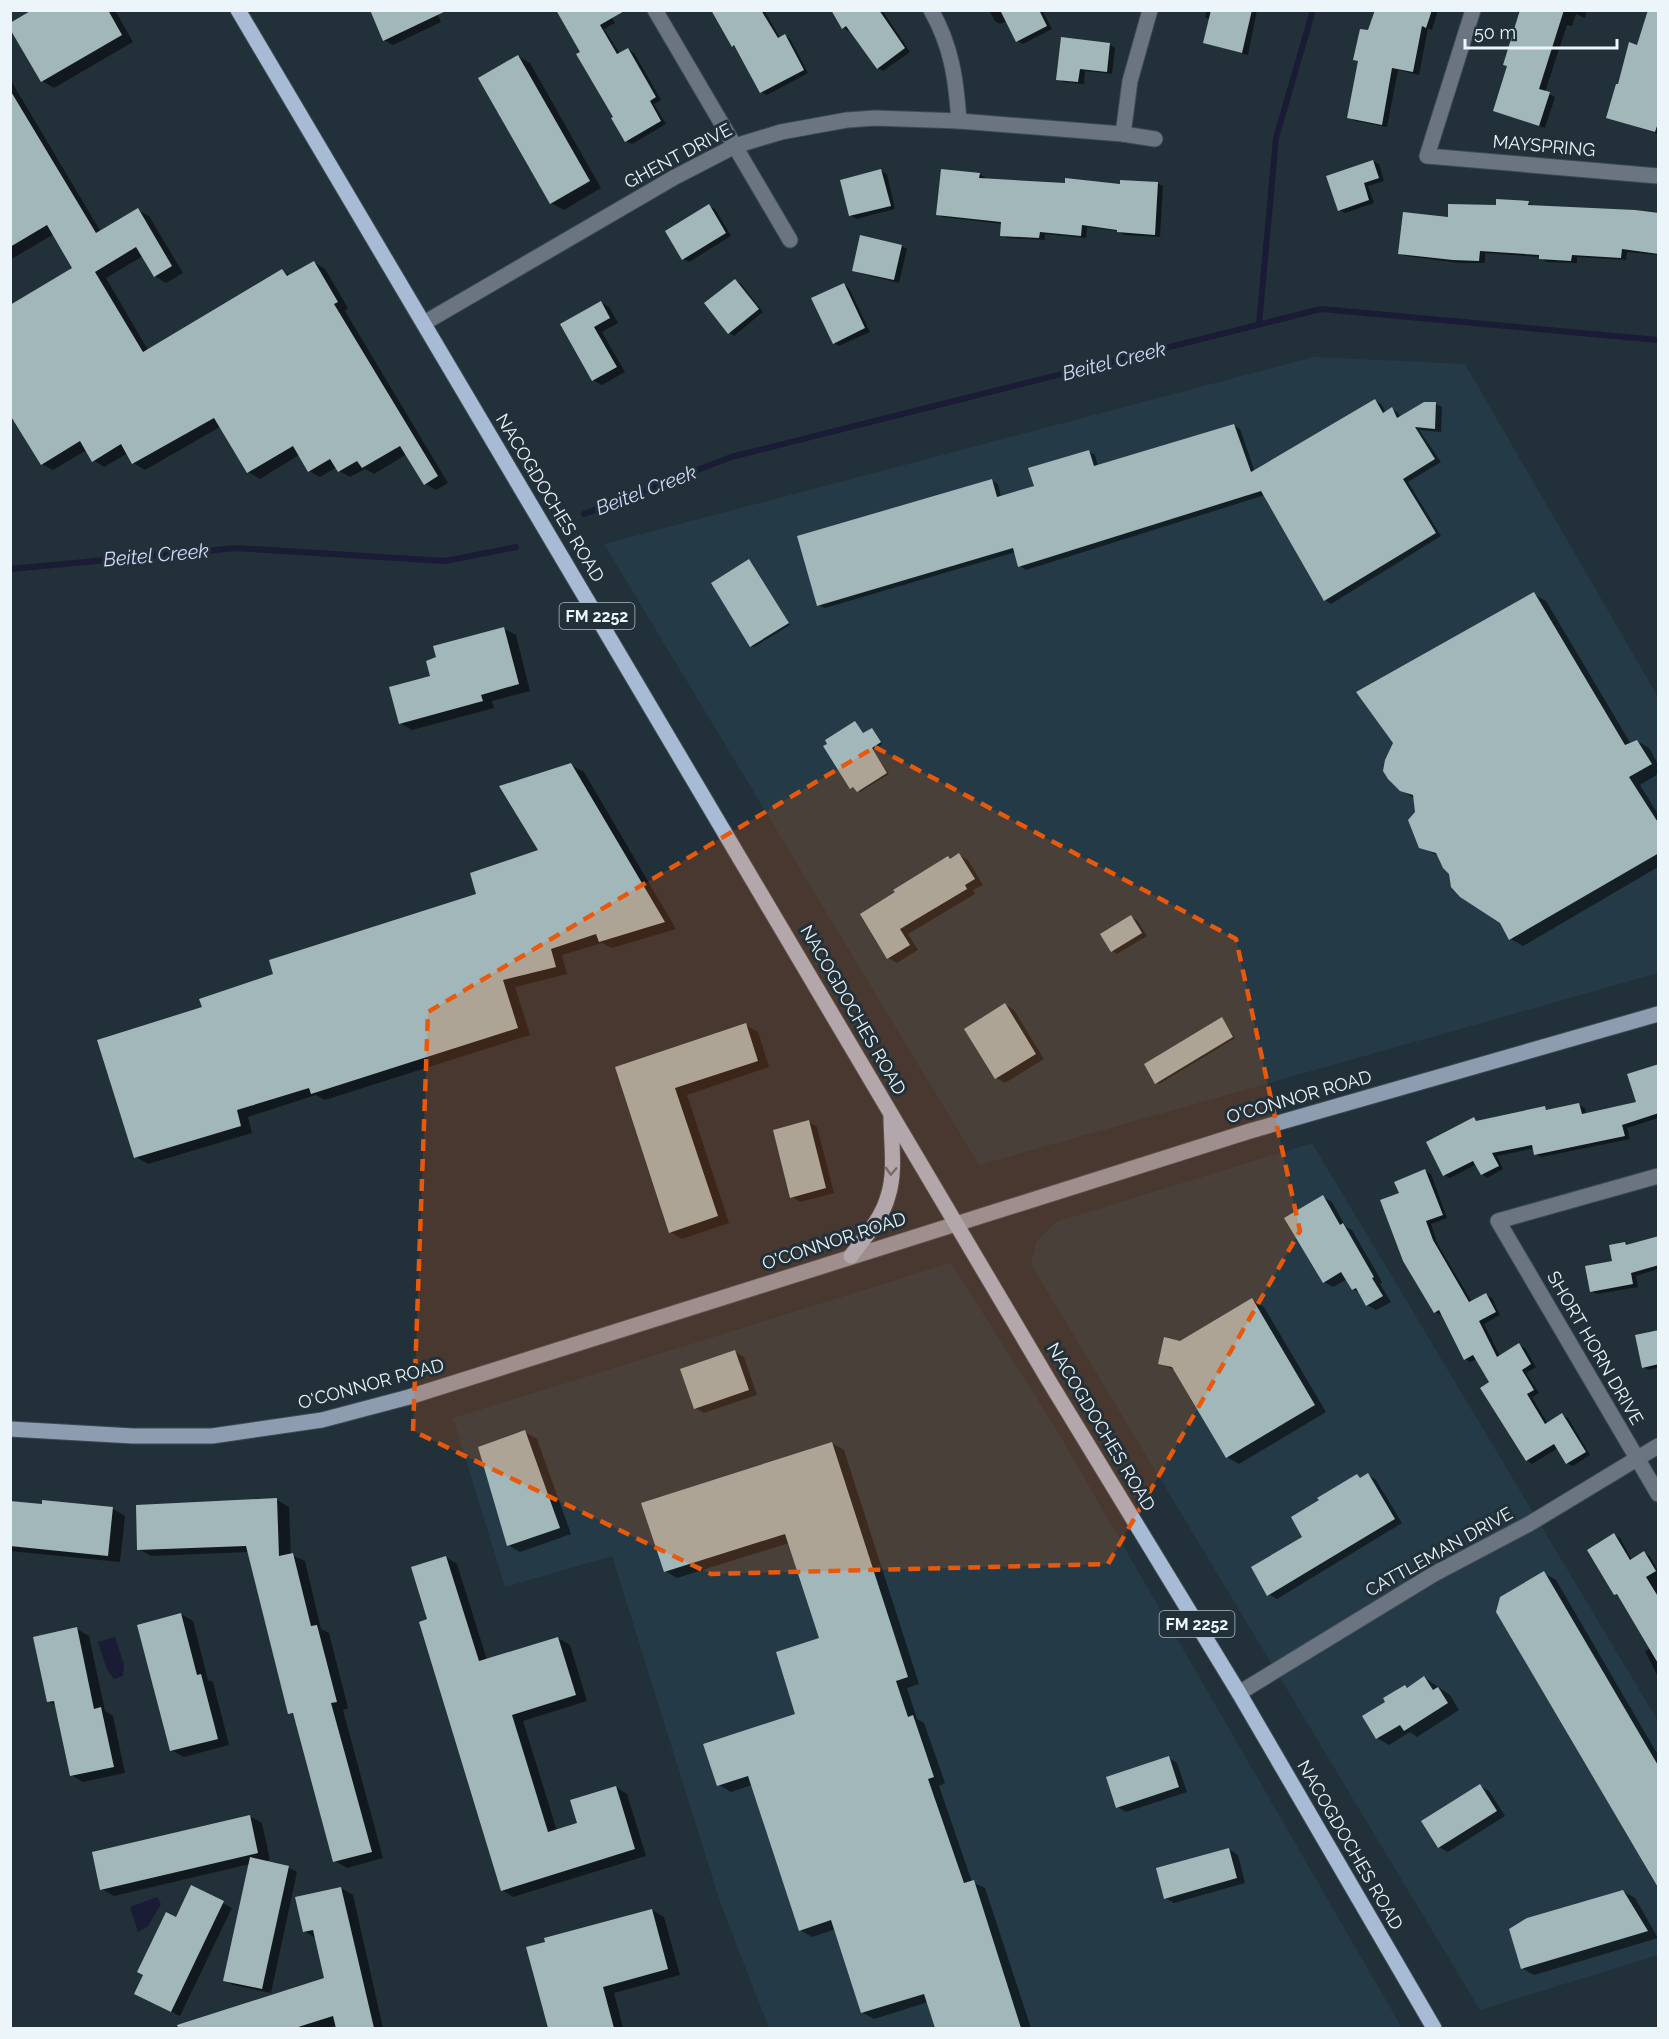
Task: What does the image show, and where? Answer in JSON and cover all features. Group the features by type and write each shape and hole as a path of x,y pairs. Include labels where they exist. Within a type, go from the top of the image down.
{"main road":[{"name":"NACOGDOCHES ROAD","path":"238,10 1049,1381 1239,1693 1434,2028"},
{"name":"O'CONNOR ROAD","path":"10,1430 133,1436 212,1436 322,1420 409,1397 1250,1131 1659,1014"},
{"path":"851,1256 877,1220 888,1196 892,1172 891,1113"}],"street":[{"path":"656,10 790,240"},
{"path":"931,10 949,49 956,79 958,121"},
{"path":"1123,134 1130,81 1150,10"},
{"name":"MAYSPRING","path":"1473,10 1427,156 1659,176"},
{"name":"GHENT DRIVE","path":"424,323 675,177 735,146 781,132 847,120 875,118 958,121 1123,134 1155,139"},
{"name":"SHORT HORN DRIVE","path":"1659,1176 1498,1221 1659,1494"},
{"name":"CATTLEMAN DRIVE","path":"1239,1693 1434,1574 1529,1524 1659,1446"}],"highlighted area":[{"path":"875,747 1236,939 1300,1231 1108,1564 711,1574 413,1431 428,1012"}],"shaded area":[{"path":"1314,357 1465,364 1658,697 1658,973 979,1165 604,544"},
{"path":"1312,1143 1658,1721 1658,1955 1480,2010 1031,1264 1037,1241 1056,1222"},
{"path":"951,1263 1053,1424 1402,2028 769,2028 721,1905 612,1556 505,1587 453,1418"},
{"path":"115,1637 124,1665 123,1676 114,1679 107,1670 98,1642"},
{"path":"157,1897 161,1904 148,1926 138,1932 130,1907"}],"building":[{"path":"32,10 108,10 122,35 41,82 10,29 10,23"},
{"path":"370,10 448,10 383,41"},
{"path":"556,10 626,10 600,25 617,54 628,48 656,97 650,101 661,121 625,142 576,54 580,52"},
{"path":"711,10 761,10 778,38 785,34 804,70 760,93 734,45 732,47"},
{"path":"831,10 879,10 905,48 877,69 846,26 842,29"},
{"path":"1000,10 1039,10 1047,26 1016,42"},
{"path":"1211,10 1252,10 1242,53 1203,43"},
{"path":"1375,10 1432,10 1426,28 1422,26 1413,72 1392,68 1382,125 1347,118 1358,61 1353,60 1360,29 1368,30"},
{"path":"1520,10 1564,10 1539,89 1550,92 1539,126 1493,111 1507,66 1503,65"},
{"path":"1648,10 1659,10 1659,120 1655,132 1606,118 1629,42 1637,45"},
{"path":"1061,37 1110,43 1107,72 1080,69 1078,82 1056,80"},
{"path":"518,55 590,181 550,204 478,78"},
{"path":"10,90 96,233 138,208 172,266 154,277 136,247 95,272 143,352 282,269 287,276 314,261 338,302 334,304 438,476 424,485 400,446 362,468 357,461 338,472 330,459 308,472 293,446 247,473 214,418 132,464 121,444 92,462 80,441 41,465 10,415 10,305 72,268 47,225 10,247"},
{"path":"1373,160 1379,178 1364,183 1369,200 1338,211 1326,176"},
{"path":"881,169 891,206 849,216 840,180"},
{"path":"941,169 980,173 979,178 1065,183 1065,178 1120,184 1120,180 1158,182 1155,235 1117,232 1117,230 1082,225 1081,236 1040,232 1039,238 1000,236 1001,222 936,215"},
{"path":"1496,199 1529,201 1528,205 1659,213 1659,254 1622,249 1621,258 1572,255 1571,261 1539,259 1539,255 1480,251 1479,261 1398,254 1403,212 1448,217 1448,204 1496,205"},
{"path":"709,204 726,233 682,260 665,231"},
{"path":"860,235 902,245 894,280 852,271"},
{"path":"735,279 759,309 728,334 704,303"},
{"path":"844,283 865,328 833,344 811,298"},
{"path":"601,301 610,318 594,327 617,367 592,381 560,324"},
{"path":"1375,399 1383,413 1392,407 1397,418 1424,402 1436,402 1435,429 1415,427 1435,459 1403,479 1436,533 1324,601 1261,491 1018,567 1013,548 817,606 797,536 992,479 997,497 1034,486 1028,468 1089,450 1094,466 1234,424 1251,472"},
{"path":"749,559 789,623 750,647 711,583"},
{"path":"1534,592 1625,745 1637,740 1652,764 1629,777 1659,824 1659,853 1509,940 1500,923 1460,897 1451,887 1449,874 1443,868 1436,853 1419,848 1408,820 1415,812 1413,795 1400,791 1383,771 1385,760 1393,743 1356,692"},
{"path":"504,627 519,684 481,695 483,701 399,724 389,687 430,676 426,661 436,657 433,646"},
{"path":"855,721 863,733 872,728 881,742 872,748 887,773 857,792 853,787 850,789 823,746 827,744 825,740"},
{"path":"571,763 665,922 599,942 596,934 551,949 556,967 503,980 518,1028 311,1094 309,1088 237,1110 241,1126 134,1158 97,1040 202,1007 199,999 273,974 269,960 476,894 470,873 538,850 499,786"},
{"path":"959,853 975,879 965,885 967,889 900,929 910,945 887,959 860,914 895,892 893,890 948,856 950,859"},
{"path":"1131,915 1142,933 1111,952 1100,934"},
{"path":"1005,1003 1036,1054 995,1079 964,1029"},
{"path":"1222,1017 1233,1037 1155,1084 1144,1064"},
{"path":"746,1023 758,1061 675,1088 718,1216 669,1233 615,1067"},
{"path":"1659,1064 1659,1113 1622,1125 1625,1136 1534,1155 1532,1145 1492,1153 1499,1166 1481,1175 1473,1161 1443,1176 1426,1142 1474,1117 1476,1121 1545,1106 1546,1110 1579,1103 1582,1114 1636,1102 1627,1074"},
{"path":"809,1120 826,1188 790,1198 773,1130"},
{"path":"1425,1169 1443,1215 1426,1221 1433,1240 1469,1302 1486,1293 1496,1312 1479,1321 1497,1357 1519,1343 1531,1364 1522,1370 1534,1390 1527,1394 1545,1424 1562,1413 1586,1452 1566,1464 1554,1444 1526,1461 1480,1388 1489,1382 1473,1355 1464,1360 1439,1310 1434,1313 1403,1261 1380,1200 1399,1193 1394,1182"},
{"path":"1323,1195 1340,1225 1343,1223 1383,1296 1366,1306 1356,1288 1352,1290 1341,1272 1323,1283 1284,1218"},
{"path":"1659,1236 1659,1265 1631,1273 1633,1284 1590,1292 1585,1266 1612,1261 1609,1245 1625,1242 1626,1245"},
{"path":"1252,1298 1315,1405 1226,1458 1172,1367 1158,1364 1164,1337 1180,1341"},
{"path":"1659,1330 1659,1364 1642,1368 1635,1335"},
{"path":"735,1350 749,1390 694,1409 680,1369"},
{"path":"525,1430 560,1528 507,1546 478,1447"},
{"path":"832,1442 908,1677 896,1681 908,1717 913,1715 934,1777 928,1779 964,1883 974,1880 1021,2028 935,2028 924,1994 861,2013 831,1920 799,1931 748,1776 717,1786 703,1744 795,1714 776,1652 819,1638 785,1534 664,1572 641,1503"},
{"path":"1368,1473 1395,1519 1267,1596 1251,1567 1302,1537 1291,1517 1357,1474 1360,1478"},
{"path":"277,1498 279,1556 293,1553 311,1626 317,1625 337,1702 331,1703 372,1852 333,1862 293,1713 288,1714 246,1546 137,1550 136,1505"},
{"path":"42,1500 113,1507 108,1556 10,1546 10,1501 42,1504"},
{"path":"1614,1533 1630,1560 1644,1551 1656,1571 1646,1577 1659,1598 1659,1665 1617,1594 1614,1595 1587,1550"},
{"path":"446,1556 479,1661 558,1637 576,1695 512,1715 548,1832 577,1823 570,1800 616,1786 635,1849 501,1891 419,1622 427,1619 411,1567"},
{"path":"1544,1571 1659,1767 1659,1889 1496,1612 1500,1597"},
{"path":"181,1613 197,1675 201,1674 218,1739 170,1751 137,1625"},
{"path":"77,1627 94,1709 101,1707 114,1767 70,1776 54,1701 47,1702 33,1637"},
{"path":"1424,1676 1433,1690 1438,1687 1448,1703 1404,1731 1400,1725 1376,1739 1362,1716 1385,1702 1383,1698 1405,1685 1407,1688"},
{"path":"1169,1756 1179,1787 1116,1808 1106,1777"},
{"path":"1480,1784 1497,1811 1438,1848 1421,1821"},
{"path":"250,1815 258,1853 100,1890 92,1852"},
{"path":"1229,1848 1237,1878 1164,1899 1156,1868"},
{"path":"250,1857 289,1866 262,1989 223,1981"},
{"path":"191,1885 224,1901 171,2012 134,1994 143,1975 137,1972 166,1912 176,1917"},
{"path":"341,1887 374,2028 336,2028 333,2016 295,2028 178,2028 177,2025 324,1978 313,1930 303,1932 295,1897"},
{"path":"1623,1890 1648,1931 1521,1969 1509,1929 1527,1918"},
{"path":"652,1909 668,1969 603,1987 614,2028 548,2028 526,1947 545,1942 544,1938"}],"waterway":[{"path":"1259,324 1276,138 1313,10"},
{"name":"Beitel Creek","path":"584,514 731,457 1321,309 1658,340"},
{"name":"Beitel Creek","path":"10,569 236,548 445,561 516,547"}]}
